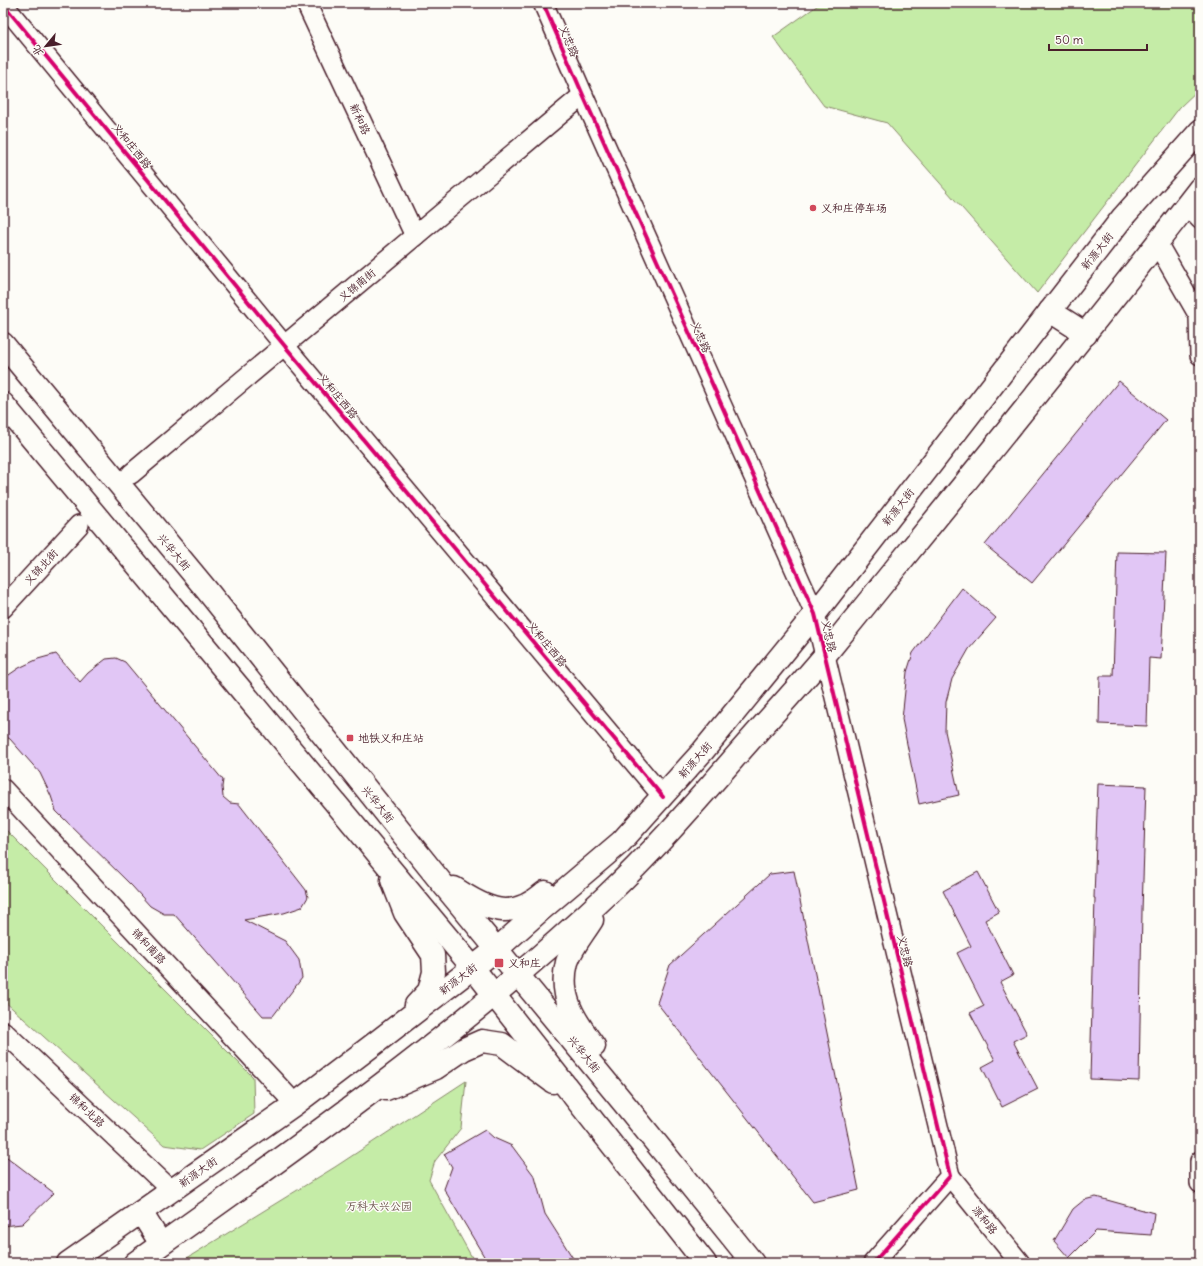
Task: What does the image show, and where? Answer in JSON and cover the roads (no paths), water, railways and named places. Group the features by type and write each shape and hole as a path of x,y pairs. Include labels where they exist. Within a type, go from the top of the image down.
{"main road":[{"name":"新源大街","path":"68,1263 295,1104 378,1041 497,949 621,842 703,752 815,614 1123,217 1200,131"},
{"path":"135,1263 363,1098 494,996 607,896 666,836 824,656 1086,334 1157,244 1196,204"},
{"path":"1050,311 1086,334"},
{"name":"兴华大街","path":"3,344 204,588 437,877 519,975 753,1263"},
{"path":"3,404 473,968 705,1263"},
{"path":"437,877 476,902 502,910 522,908 535,901 559,879 621,842"},
{"path":"378,1041 429,992 434,972 433,955 405,913 383,859"},
{"path":"607,896 578,942 568,962 564,986 569,1007 599,1053 627,1107"},
{"path":"363,1098 436,1068 464,1049 482,1041 502,1044 531,1067 571,1094"},
{"path":"141,1212 161,1244"}],"street":[{"name":"新和路","path":"306,3 415,236"},
{"name":"义忠路","path":"543,3 815,614 950,1176"},
{"name":"义和庄西路","path":"3,4 284,345 663,796"},
{"name":"义锦南街","path":"131,474 583,95"},
{"path":"1157,244 1199,316 1200,355"},
{"name":"义锦北街","path":"3,608 79,525"},
{"name":"锦和南路","path":"3,789 295,1104"},
{"name":"锦和北路","path":"3,1031 171,1190"},
{"path":"1200,1161 1200,1183"},
{"path":"873,1263 950,1176"},
{"name":"源和路","path":"950,1176 1020,1263"}],"place":[{"name":"义和庄停车场","path":"813,208"},
{"name":"地铁义和庄站","path":"350,738"},
{"name":"义和庄","path":"499,963"}],"park label":[{"name":"万科大兴公园","path":"379,1206"}]}
